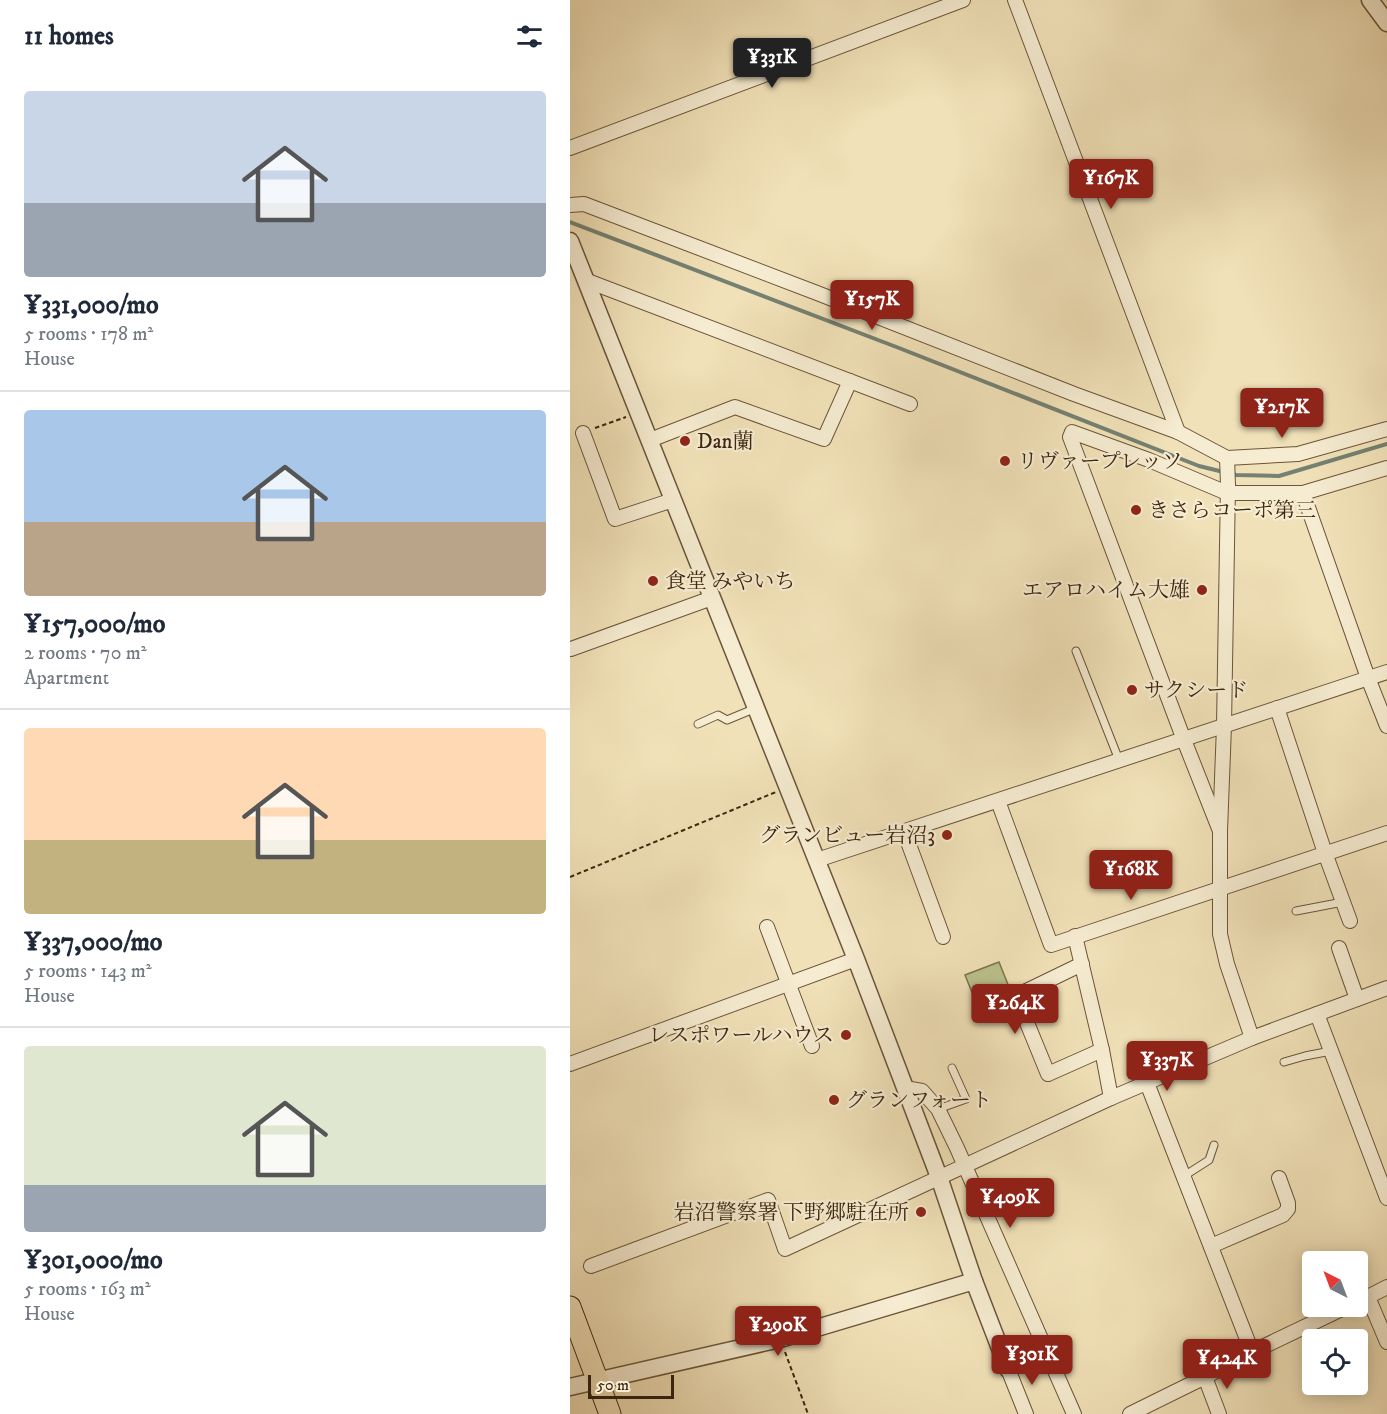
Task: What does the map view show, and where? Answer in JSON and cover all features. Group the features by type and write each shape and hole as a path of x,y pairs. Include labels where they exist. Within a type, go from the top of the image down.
{"main road":[{"path":"570,1308 610,1414"}],"street":[{"path":"570,148 963,0"},
{"path":"1015,0 1178,432"},
{"path":"1370,0 1387,23"},
{"path":"570,205 584,204 818,293 1074,394 1178,432 1227,458 1298,454 1387,429"},
{"path":"570,241 856,959 939,1177 974,1281 1026,1414"},
{"path":"585,280 910,404"},
{"path":"650,440 735,407 824,439 850,381"},
{"path":"1220,831 1070,437 1071,432 1228,489 1303,493 1387,468"},
{"path":"583,433 615,519 673,500"},
{"path":"1227,458 1220,934 1227,964 1252,1038"},
{"path":"1303,493 1387,726"},
{"path":"571,649 712,598"},
{"path":"817,860 1387,672"},
{"path":"1277,708 1324,853 1350,921"},
{"path":"998,801 1051,945 1387,833"},
{"path":"904,831 943,937"},
{"path":"767,927 812,1046"},
{"path":"1075,936 1111,1098"},
{"path":"1339,948 1357,999"},
{"path":"570,1064 856,959"},
{"path":"1082,964 1016,996 1048,1074 1102,1050"},
{"path":"591,1266 768,1200 785,1249 1111,1098 1252,1038 1387,988"},
{"path":"1317,1014 1387,1198"},
{"path":"1147,1083 1252,1352"},
{"path":"905,1088 922,1090 938,1109 965,1165 1074,1414"},
{"path":"1211,1246 1283,1215 1288,1209 1288,1203 1279,1178"},
{"path":"570,1387 780,1339 974,1281"},
{"path":"1368,1297 1387,1287"},
{"path":"1368,1309 1387,1342"},
{"path":"1130,1414 1325,1317"},
{"path":"1205,1377 1219,1414"}],"lane":[{"path":"1076,651 1119,761"},
{"path":"698,724 717,715 727,720 756,708"},
{"path":"1296,911 1343,902"},
{"path":"1284,1062 1331,1051"},
{"path":"938,1109 966,1099 952,1068"},
{"path":"1183,1177 1209,1160 1214,1145"}],"path":[{"path":"583,433 638,412"},
{"path":"570,877 787,787"},
{"path":"780,1339 808,1414"}],"green space":[{"path":"999,962 1011,992 977,1005 965,975"}],"waterway":[{"path":"570,222 1199,466 1236,475 1279,476 1387,444"}],"place":[{"name":"Dan蘭","path":"685,441"},
{"name":"リヴァープレッソ","path":"1005,461"},
{"name":"きさらコーポ第三","path":"1136,510"},
{"name":"食堂 みやいち","path":"653,581"},
{"name":"エアロハイム大雄","path":"1202,590"},
{"name":"サクシード","path":"1132,690"},
{"name":"グランビュー岩沼3","path":"947,835"},
{"name":"レスポワールハウス","path":"846,1035"},
{"name":"グランフォート","path":"834,1100"},
{"name":"岩沼警察署 下野郷駐在所","path":"921,1212"}]}
